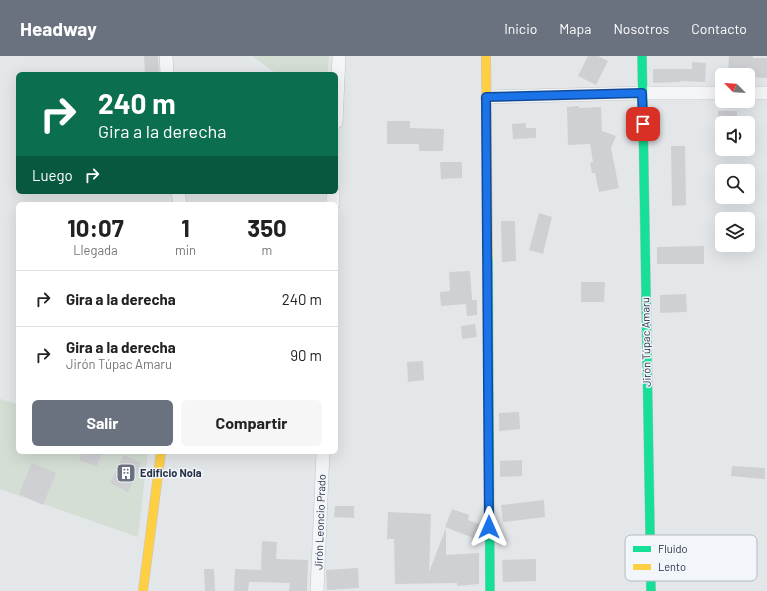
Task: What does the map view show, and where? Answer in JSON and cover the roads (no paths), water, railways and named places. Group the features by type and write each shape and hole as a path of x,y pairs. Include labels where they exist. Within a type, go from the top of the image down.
{"street":[{"path":"166,56 167,72"},
{"path":"337,72 338,56"},
{"path":"486,56 490,591"},
{"name":"Jirón Túpac Amaru","path":"642,56 650,535"},
{"path":"486,97 642,93 715,93"},
{"path":"755,93 767,93"},
{"path":"143,591 161,454"},
{"name":"Jirón Leoncio Prado","path":"318,591 323,454"},
{"name":"Jirón Túpac Amaru","path":"651,581 651,591"}],"place":[{"name":"Edificio Nola","path":"126,473"}]}
